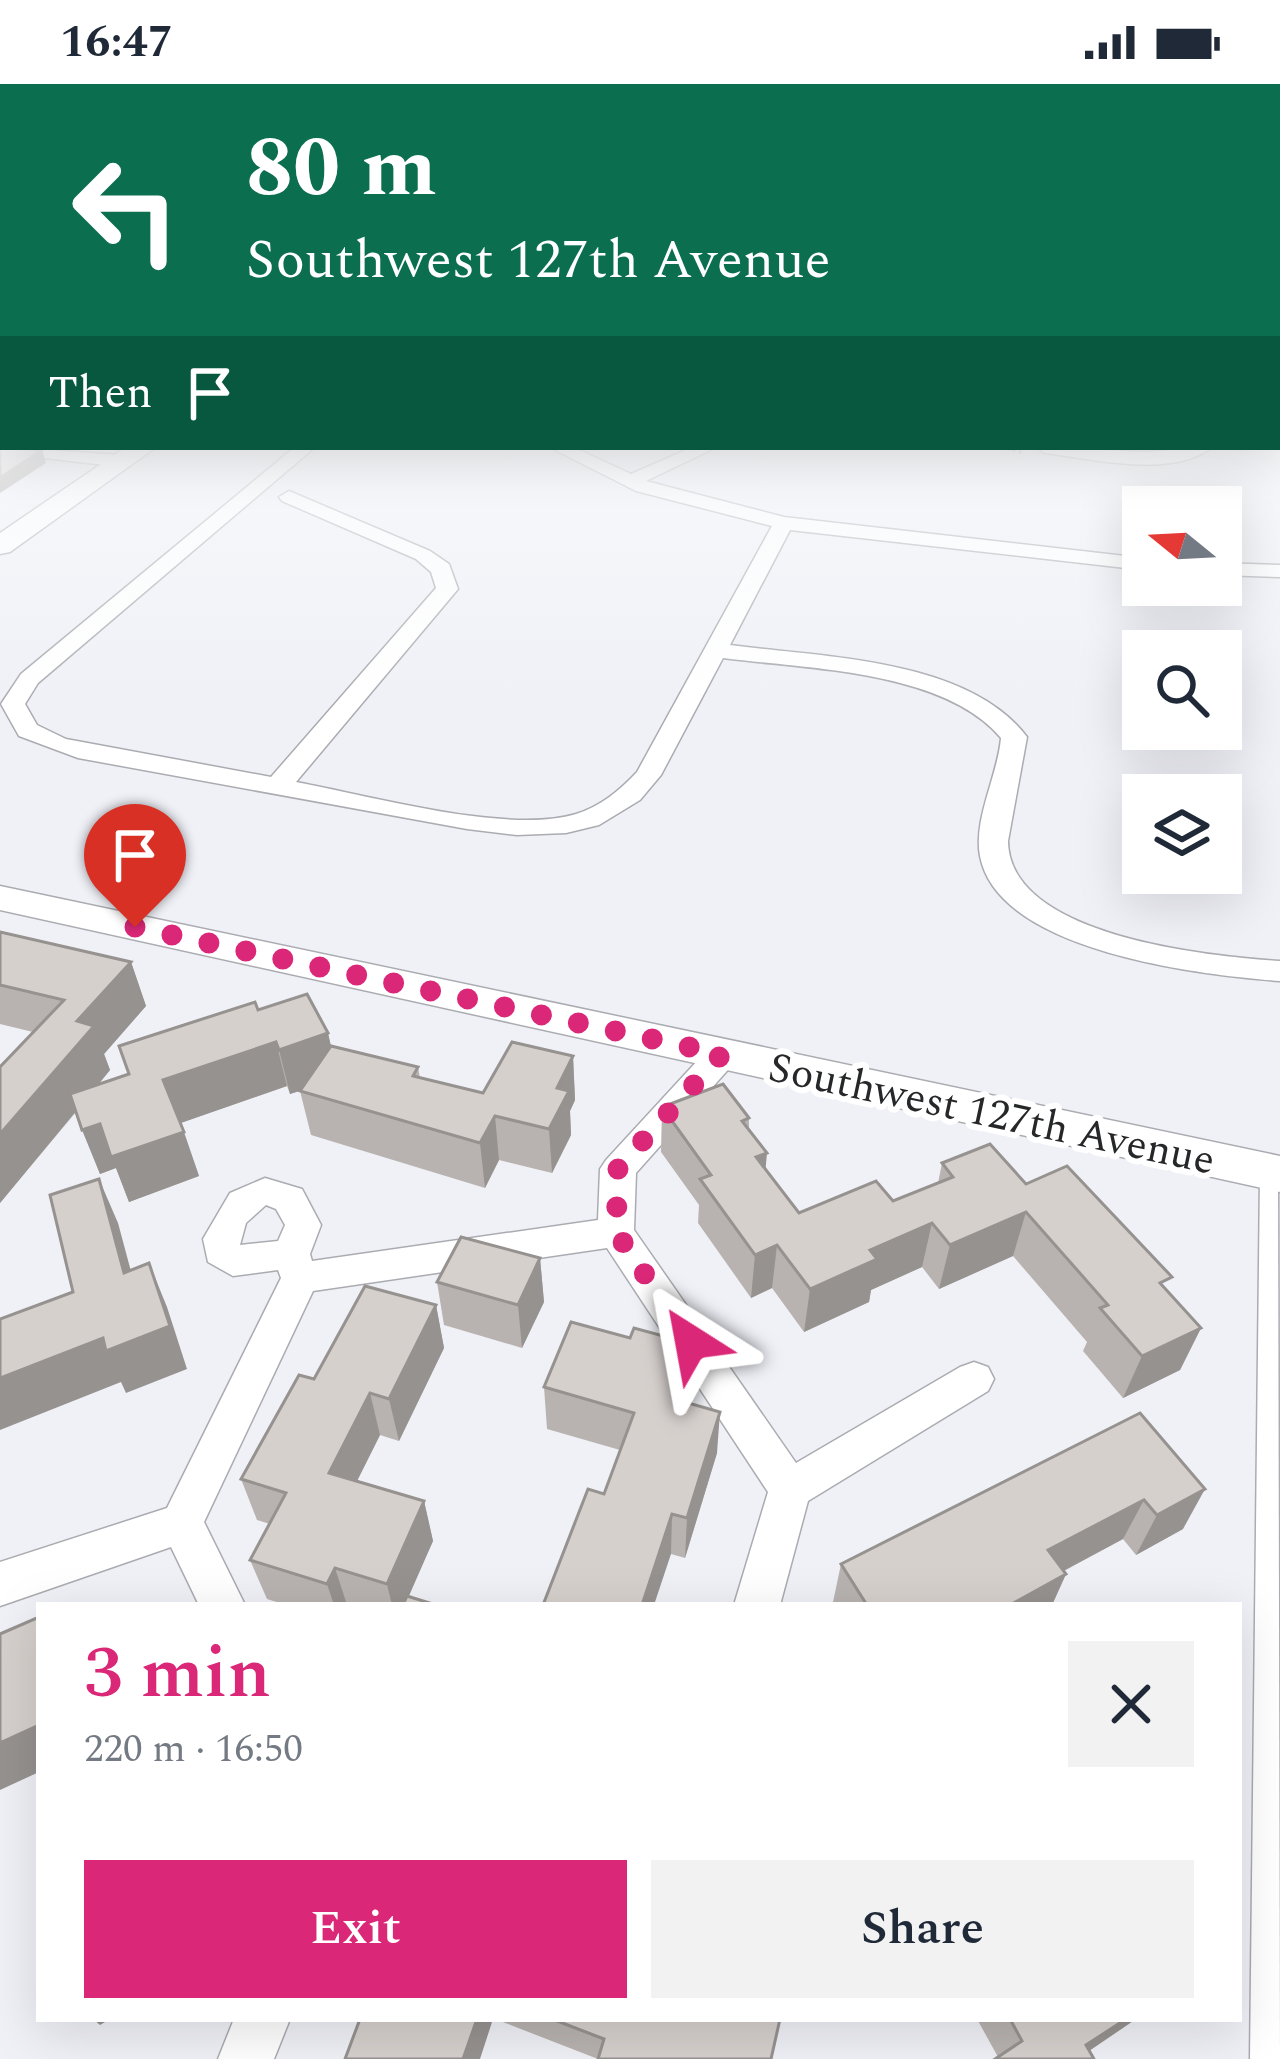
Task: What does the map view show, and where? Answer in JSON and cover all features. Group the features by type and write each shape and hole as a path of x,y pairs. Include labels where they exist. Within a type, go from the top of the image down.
{"main road":[{"path":"0,546 43,516"},
{"name":"Southwest 127th Avenue","path":"0,898 1279,1174"}],"street":[{"path":"223,516 29,679 14,704 22,726 55,744 500,827 532,829 586,821 639,788 784,524"},
{"path":"278,786 447,589 441,569 423,555 333,516"},
{"path":"755,516 784,524 1122,562"},
{"path":"1242,570 1280,571"},
{"path":"715,650 926,682 989,706 1006,720 1014,737 994,855 1005,886 1022,902 1047,920 1106,941 1280,971"},
{"path":"722,1054 618,1168 616,1232 790,1489"},
{"path":"1278,2059 1279,1174"},
{"path":"0,1584 182,1523 296,1266 616,1232"},
{"path":"758,1602 790,1489 974,1379"},
{"path":"182,1523 221,1602"},
{"path":"246,2059 261,2022"}],"building":[{"path":"0,932 131,962 77,1021 94,1026 0,1134 0,1067 64,1000 0,985"},
{"path":"307,994 328,1033 279,1050 276,1042 163,1080 184,1132 111,1157 100,1124 82,1130 70,1094 129,1074 119,1046 255,1002 258,1010"},
{"path":"512,1042 573,1056 557,1088 569,1091 549,1129 495,1116 480,1143 300,1091 331,1046 418,1067 413,1076 483,1093"},
{"path":"723,1084 749,1118 742,1121 767,1153 756,1157 799,1213 876,1181 893,1201 953,1177 942,1163 990,1144 1026,1184 1067,1166 1172,1277 1160,1283 1201,1328 1142,1356 1100,1308 1108,1305 1026,1212 950,1245 932,1223 870,1250 877,1259 810,1289 777,1245 755,1255 700,1179 711,1175 662,1107"},
{"path":"99,1179 124,1273 149,1263 170,1326 106,1351 103,1338 0,1378 0,1319 73,1292 50,1195"},
{"path":"461,1237 540,1258 518,1305 437,1282"},
{"path":"365,1286 436,1305 389,1399 370,1393 329,1473 424,1501 387,1584 335,1568 327,1584 250,1560 286,1493 241,1479 299,1375 314,1379"},
{"path":"571,1322 630,1338 634,1328 693,1344 674,1399 720,1412 687,1518 672,1514 643,1602 544,1602 588,1489 604,1494 634,1413 544,1387"},
{"path":"1140,1413 1205,1489 1157,1515 1144,1500 1048,1550 1066,1574 1015,1602 865,1602 841,1564"},
{"path":"36,1618 36,1726 0,1743 0,1634"},
{"path":"359,2022 476,2022 463,2059 345,2059"},
{"path":"560,2022 779,2022 771,2059 598,2059 604,2039"},
{"path":"1012,2022 1121,2022 1086,2045 1094,2059 995,2059 1022,2041"}],"route":[{"path":"135,927 722,1054 618,1168 616,1232 691,1342"}]}
